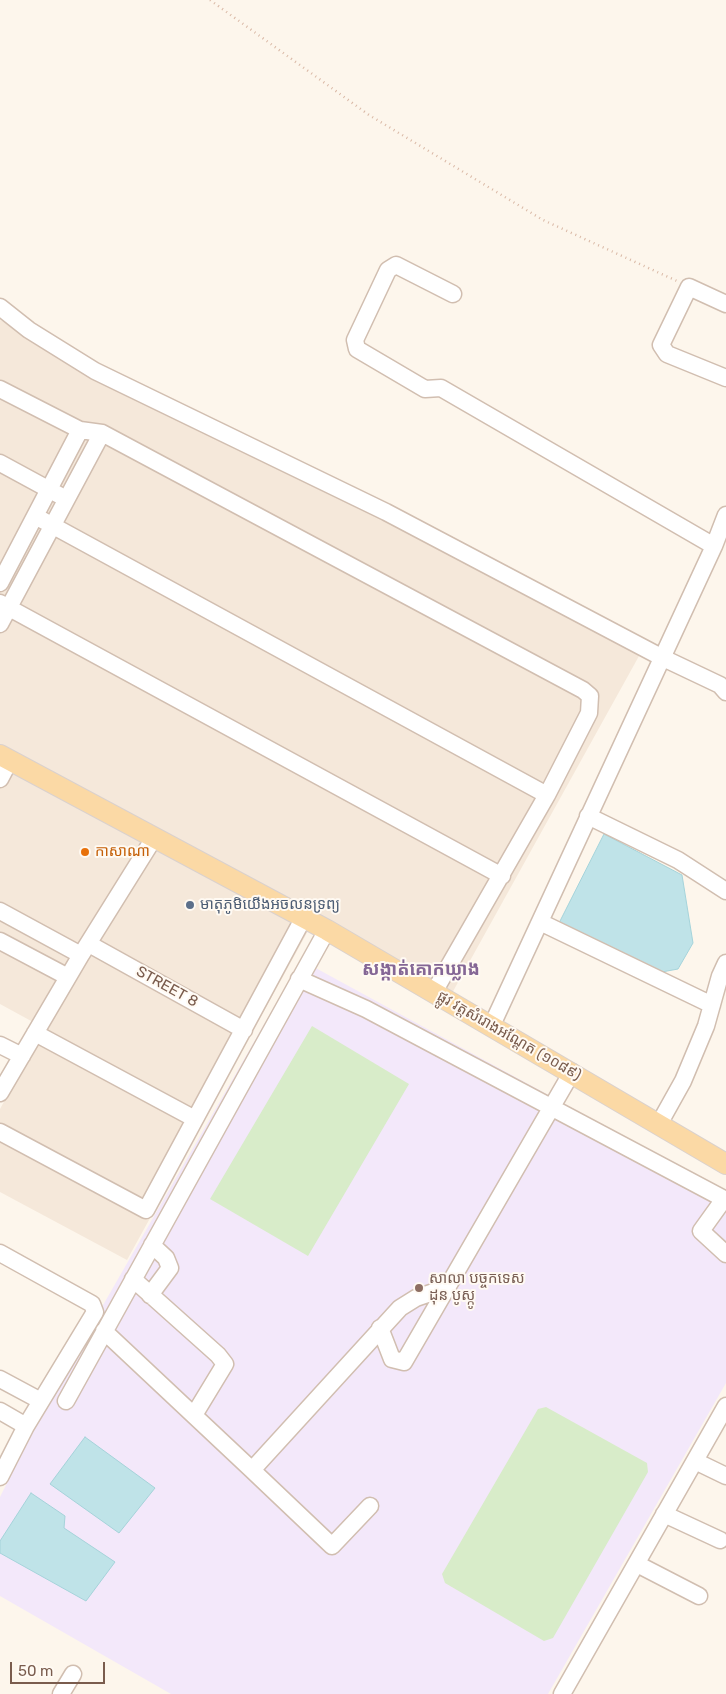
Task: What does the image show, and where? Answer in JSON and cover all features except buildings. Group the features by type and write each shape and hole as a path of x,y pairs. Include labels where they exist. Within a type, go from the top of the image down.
{"main road":[{"name":"ផ្លូវ វត្តសំរោងអណ្ដែត (១០៨៩)","path":"5,758 304,917 492,1025 726,1164"}],"street":[{"path":"453,294 396,265 388,270 355,340 357,349 425,389 441,388 714,546"},
{"path":"726,304 689,287 660,345 667,354 726,378"},
{"path":"0,307 29,330 95,371 386,512 661,657 724,684"},
{"path":"0,389 80,430 102,433 583,690 590,696 588,713 547,796 434,992"},
{"path":"0,583 80,430"},
{"path":"0,624 4,605 54,526 102,433"},
{"path":"0,463 68,499"},
{"path":"492,1025 714,546 726,515"},
{"path":"36,516 547,796"},
{"path":"4,605 502,876"},
{"path":"0,779 5,758"},
{"path":"588,816 678,860 726,891"},
{"path":"0,1092 154,838"},
{"name":"STREET 8","path":"0,911 85,949 244,1030"},
{"path":"0,1132 146,1210 304,917"},
{"path":"540,922 712,1006"},
{"path":"66,1401 327,930"},
{"path":"0,940 68,977"},
{"path":"659,1124 683,1081 706,1026 720,976 726,963"},
{"path":"299,980 366,1009 725,1200 701,1231 726,1254"},
{"path":"35,1033 195,1119"},
{"path":"0,1044 22,1056"},
{"path":"380,1328 392,1359 404,1362 572,1072"},
{"path":"150,1295 170,1268 166,1258 152,1246"},
{"path":"0,1253 92,1304 95,1312 26,1426 0,1477"},
{"path":"133,1279 218,1355 225,1364 194,1415"},
{"path":"252,1470 400,1308 416,1298 448,1287"},
{"path":"104,1331 332,1546 370,1506"},
{"path":"0,1379 41,1401"},
{"path":"564,1693 726,1406"},
{"path":"0,1411 26,1426"},
{"path":"695,1461 726,1476"},
{"path":"664,1514 720,1540"},
{"path":"637,1564 699,1596"},
{"path":"62,1694 73,1674"}],"path":[{"path":"210,0 385,125 543,220 689,287"}],"shaded area":[{"path":"0,320 132,381 644,647 446,1004 308,931 127,1260 0,1192 0,1109 44,1028 0,1004"},
{"name":"សាលា បច្ចកទេស ដុន បូស្កូ","path":"301,960 726,1192 726,1383 548,1694 171,1694 0,1596 0,1497 48,1401"}],"green space":[{"path":"312,1026 409,1084 308,1256 210,1199"},
{"path":"546,1407 647,1463 648,1472 553,1638 544,1641 445,1583 442,1574 538,1409"}],"water":[{"path":"604,834 682,875 693,943 678,969 651,974 557,927"},
{"path":"85,1437 155,1488 119,1533 50,1484"},
{"path":"31,1493 65,1516 64,1528 115,1562 86,1601 0,1553 0,1541"}],"place":[{"name":"កាសាណា","path":"85,852"},
{"name":"មាតុភូមិយើងអចលនទ្រព្យ","path":"190,905"},
{"name":"សាលា បច្ចកទេស ដុន បូស្កូ","path":"419,1288"}],"district":[{"name":"សង្កាត់គោកឃ្លាង","path":"421,970"}]}
